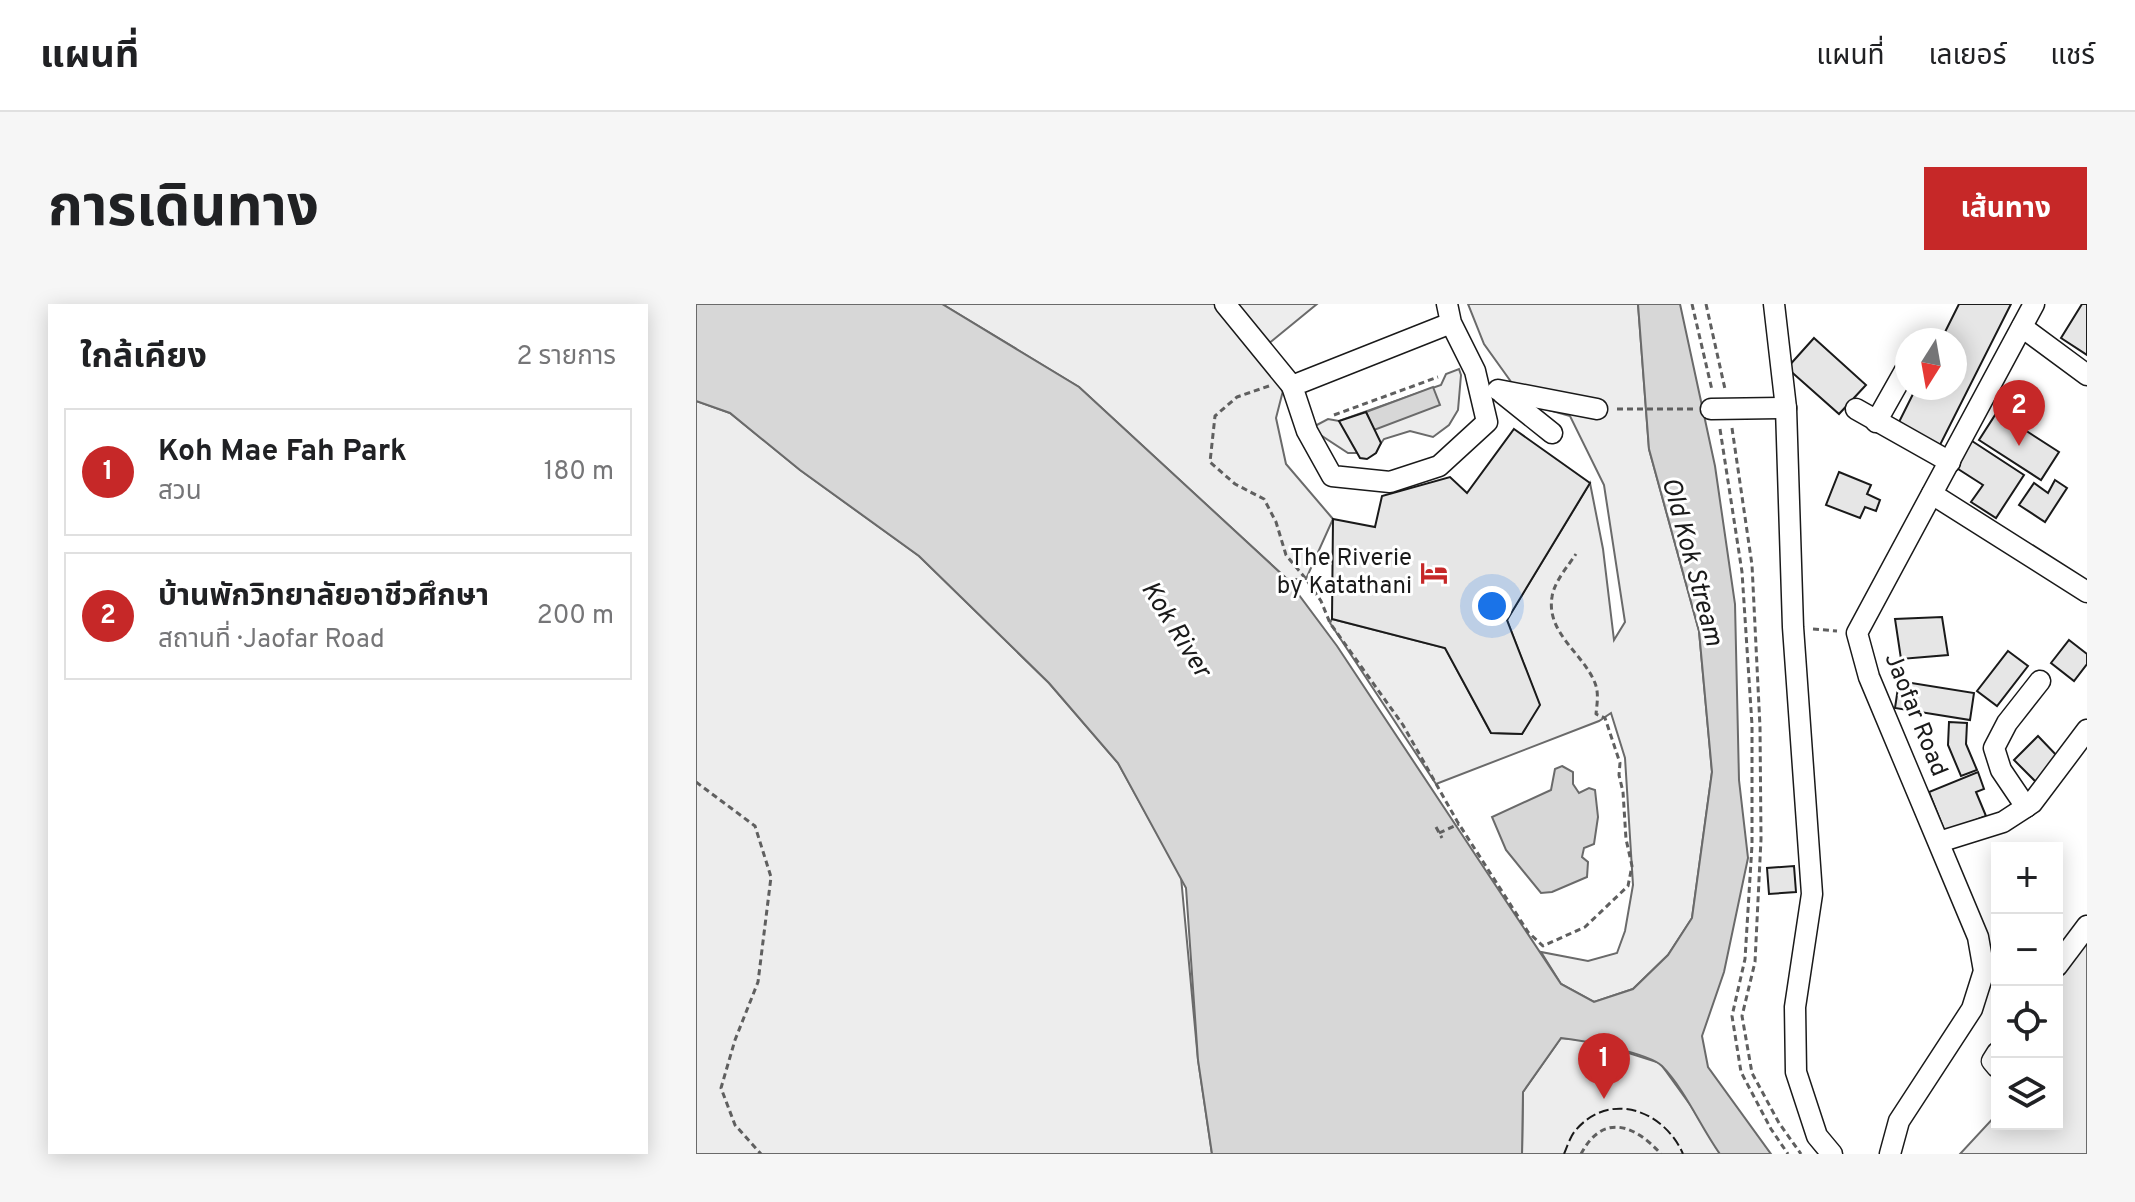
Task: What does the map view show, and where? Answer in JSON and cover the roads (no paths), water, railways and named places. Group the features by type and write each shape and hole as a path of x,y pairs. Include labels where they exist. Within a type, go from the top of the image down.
{"street":[{"path":"1225,304 1289,383 1307,431 1332,476 1390,482 1439,466 1487,422 1475,371 1449,313 1289,383"},
{"path":"1774,304 1786,408 1793,627 1812,894 1795,1007 1796,1072 1817,1136 1832,1154"},
{"name":"Jaofar Road","path":"1890,1154 1899,1121 1972,1009 1984,971 1978,937 1869,677 1857,633 2034,304"},
{"path":"2022,327 2087,375"},
{"path":"1475,371 1552,433"},
{"path":"1876,422 1895,388"},
{"path":"1498,390 1597,409"},
{"path":"1719,409 1786,408"},
{"path":"1856,409 1950,462"},
{"path":"1932,494 2087,592"},
{"path":"2026,807 2001,770 1994,748 2007,723 2040,681"},
{"path":"1939,842 2003,822 2026,807 2087,730"},
{"path":"2063,958 2087,926"}],"water":[{"path":"696,304 942,304 1079,387 1287,579 1337,646 1561,984 1594,1002 1633,989 1668,955 1692,918 1712,772 1699,631 1649,449 1638,304 1680,304 1715,466 1735,604 1739,780 1748,858 1724,972 1702,1036 1708,1067 1771,1154 1720,1154 1678,1086 1655,1061 1614,1048 1561,1038 1523,1092 1522,1154 1212,1154 1198,1060 1186,888 1118,763 1049,683 919,556 800,470 730,413 696,401"},
{"path":"1433,387 1440,405 1374,430 1366,412"},
{"path":"1562,766 1573,772 1573,784 1579,793 1589,788 1595,790 1598,817 1594,844 1584,848 1582,857 1588,862 1587,877 1552,892 1541,893 1506,850 1492,817 1551,790 1555,769"}],"place":[{"name":"บ้านพักวิทยาลัยอาชีวศึกษา","path":"2019,446"},
{"name":"The Riverie by Katathani","path":"1434,573"},
{"name":"Koh Mae Fah Park","path":"1604,1099"}],"water label":[{"name":"Old Kok Stream","path":"1691,562"},
{"name":"Kok River","path":"1175,630"}]}
